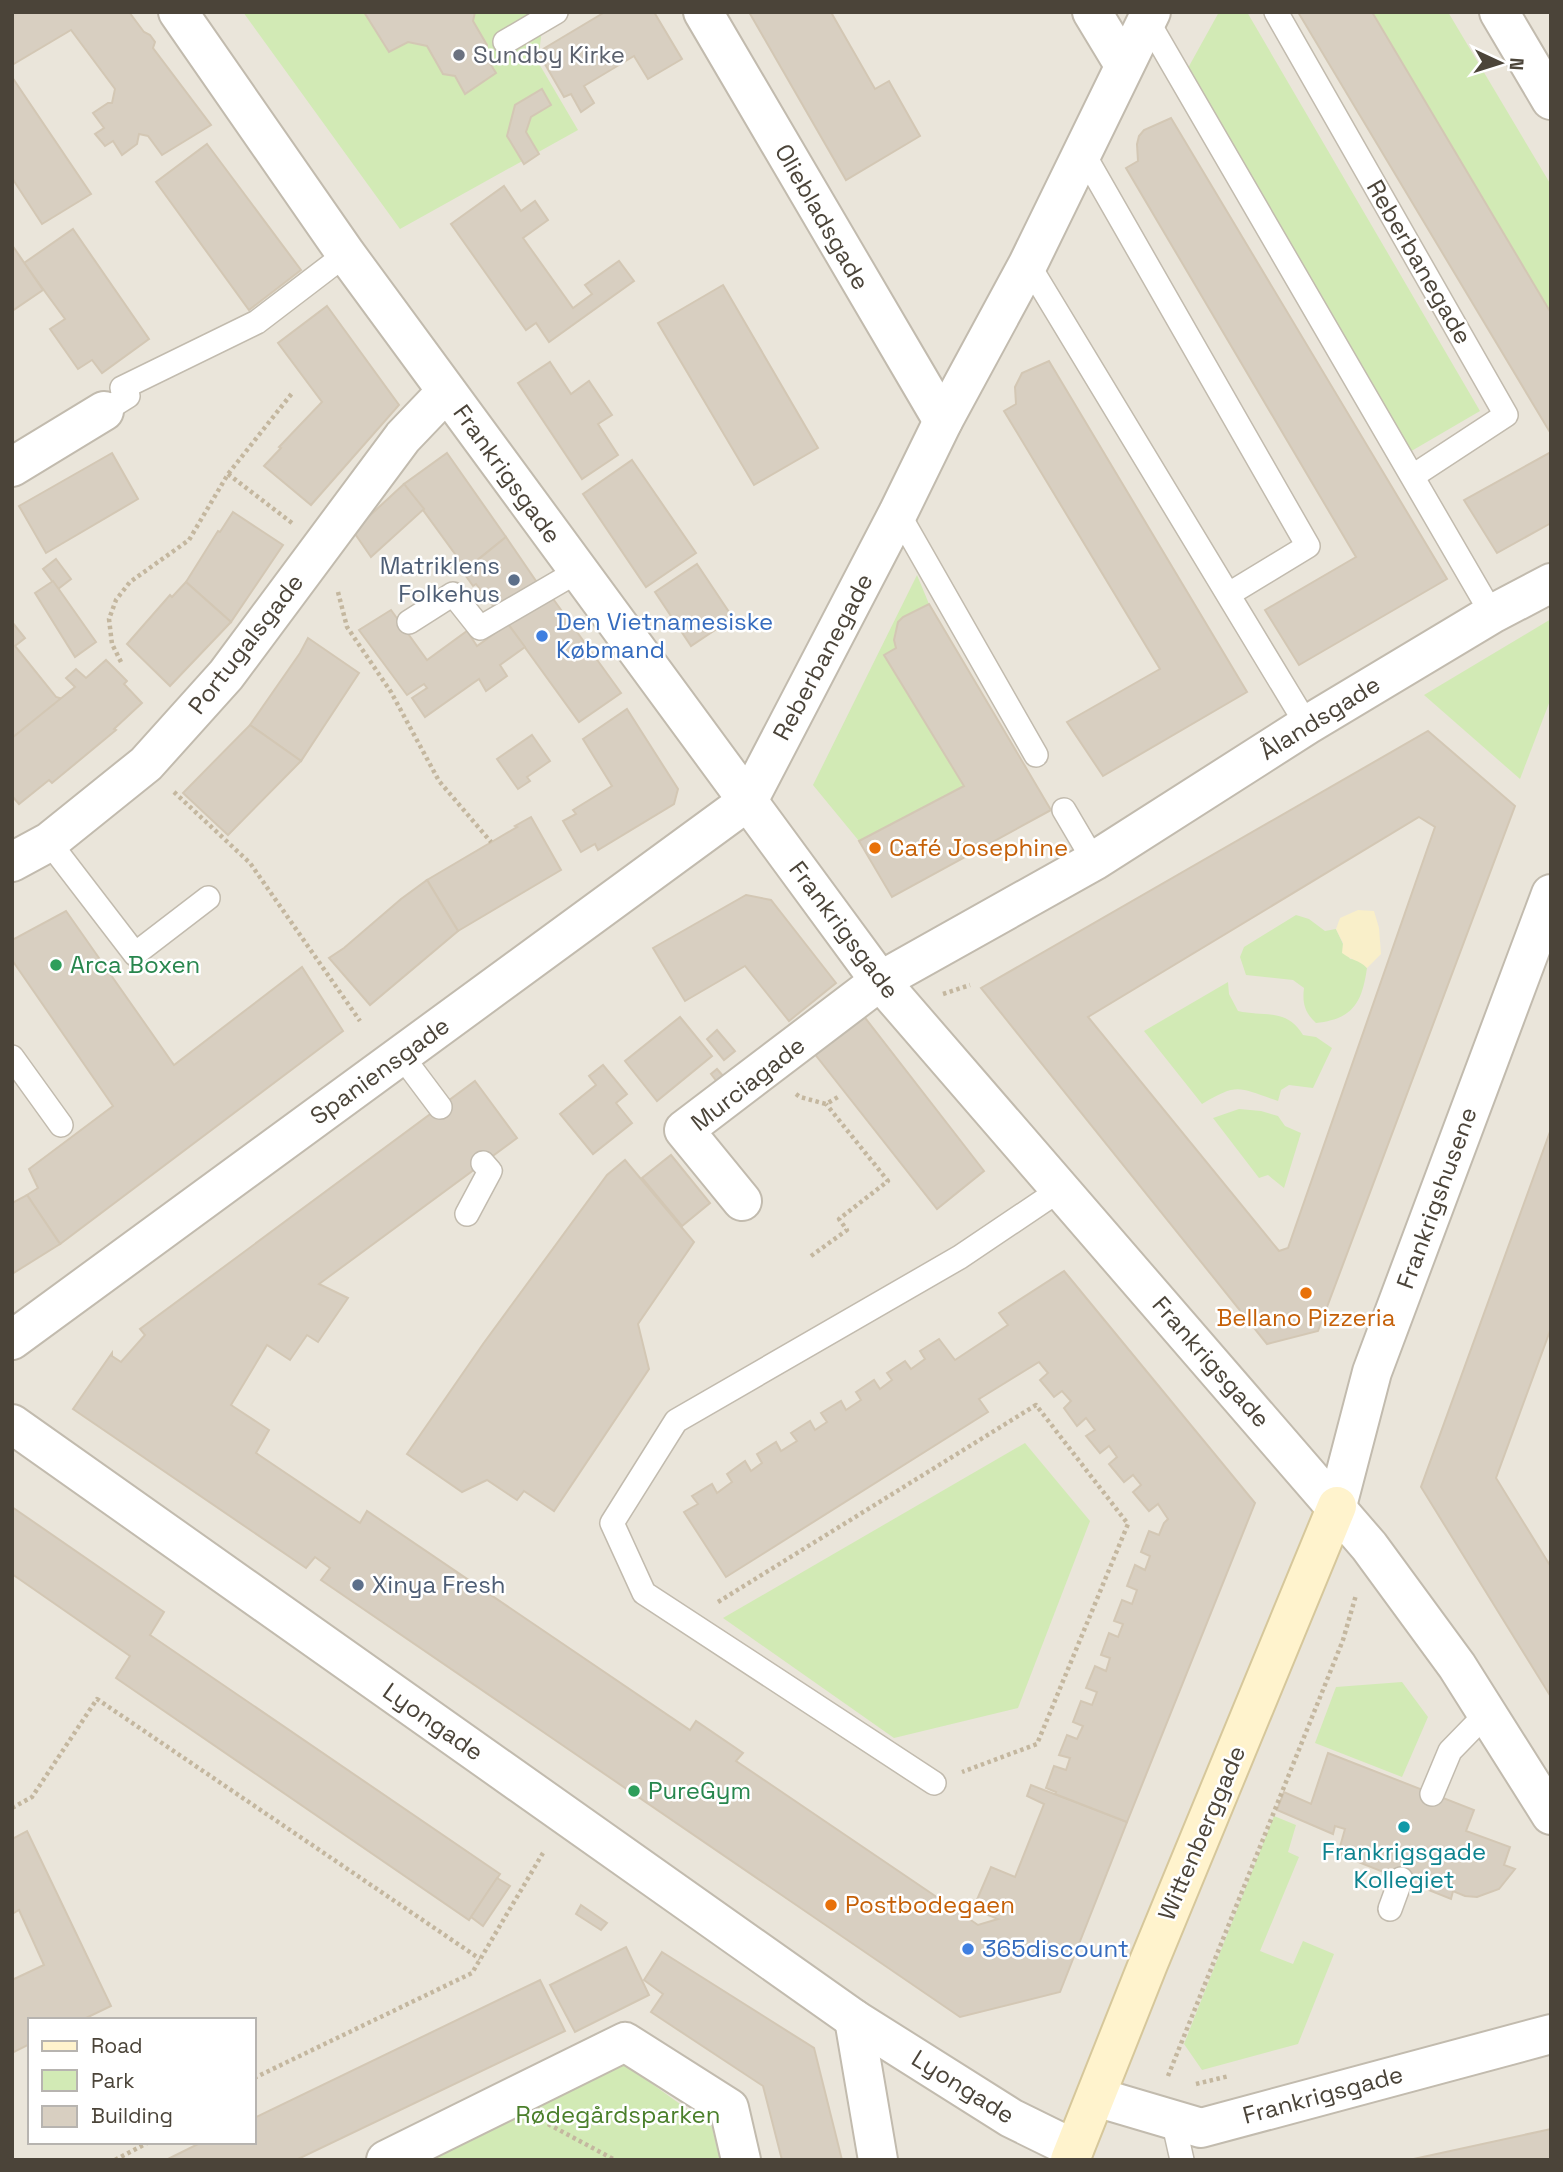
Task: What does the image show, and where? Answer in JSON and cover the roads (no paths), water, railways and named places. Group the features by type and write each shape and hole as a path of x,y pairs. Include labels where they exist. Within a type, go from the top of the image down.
{"street":[{"name":"Frankrigsgade","path":"178,12 346,254 880,981 1337,1506 1457,1666 1551,1815"},
{"name":"Oliebladsgade","path":"703,12 943,421"},
{"path":"1092,12 1124,65"},
{"path":"1499,12 1551,100"},
{"name":"Reberbanegade","path":"748,801 943,421 1028,264 1149,16"},
{"name":"Portugalsgade","path":"12,862 49,842 146,764 226,676 403,437 446,392"},
{"path":"12,467 104,411"},
{"name":"Ålandsgade","path":"880,981 1094,861 1307,725 1492,614 1551,583"},
{"name":"Spaniensgade","path":"12,1340 748,801"},
{"name":"Frankrigshusene","path":"1337,1506 1372,1372 1551,894"},
{"name":"Murciagade","path":"743,1201 684,1130 880,981"},
{"name":"Lyongade","path":"12,1424 854,2019 1072,2155"},
{"name":"Wittenberggade","path":"1072,2155 1147,1964 1337,1506"},
{"path":"854,2019 878,2160"},
{"name":"Frankrigsgade","path":"1096,2097 1181,2103 1201,2129 1551,2034"},
{"path":"386,2160 625,2042 729,2108 741,2160"}],"lane":[{"path":"505,42 556,12"},
{"name":"Reberbanegade","path":"1276,12 1506,415 1413,476"},
{"name":"Reberbanegade","path":"1149,16 1492,614"},
{"path":"1083,153 1308,546 1229,594"},
{"path":"104,411 128,396 122,388 257,322 346,254"},
{"path":"1028,264 1307,725"},
{"path":"898,513 1036,755"},
{"path":"409,622 453,594 480,628 578,572"},
{"path":"1064,810 1094,861"},
{"path":"49,842 135,954 208,898"},
{"path":"401,1055 440,1107"},
{"path":"12,1057 61,1125"},
{"path":"467,1214 490,1171 483,1163"},
{"path":"934,1783 644,1593 612,1523 676,1421 960,1257 1061,1189"},
{"path":"1432,1794 1450,1751 1487,1713"},
{"path":"1390,1909 1401,1879"},
{"path":"1181,2103 1182,2160"}],"place":[{"name":"Sundby Kirke","path":"459,55"},
{"name":"Matriklens Folkehus","path":"514,580"},
{"name":"Den Vietnamesiske Købmand","path":"542,636"},
{"name":"Café Josephine","path":"875,848"},
{"name":"Arca Boxen","path":"56,965"},
{"name":"Bellano Pizzeria","path":"1306,1293"},
{"name":"Xinya Fresh","path":"358,1585"},
{"name":"PureGym","path":"634,1791"},
{"name":"Frankrigsgade Kollegiet","path":"1404,1827"},
{"name":"Postbodegaen","path":"831,1905"},
{"name":"365discount","path":"968,1949"}],"park label":[{"name":"Rødegårdsparken","path":"618,2115"}]}
